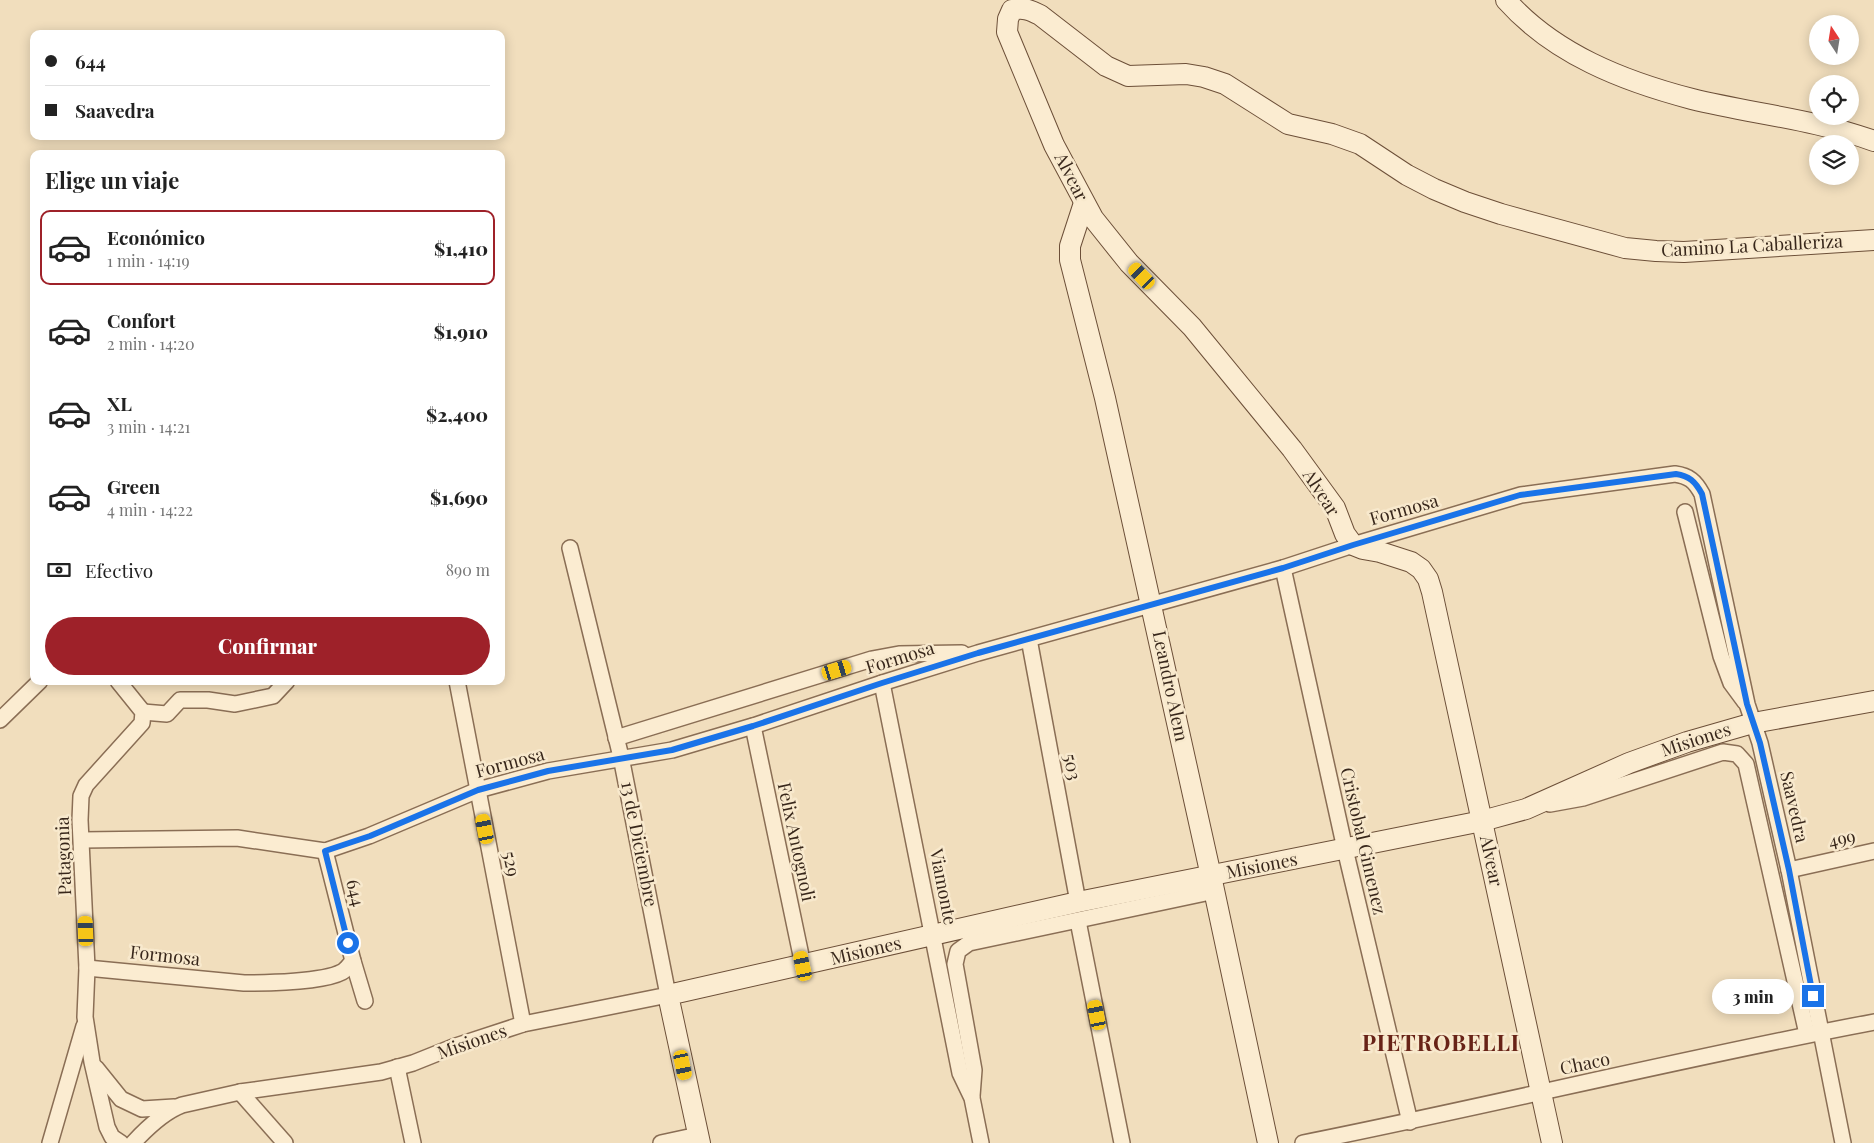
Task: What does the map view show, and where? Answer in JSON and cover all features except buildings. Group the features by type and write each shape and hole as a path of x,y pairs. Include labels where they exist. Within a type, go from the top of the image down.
{"street":[{"path":"1506,0 1547,37 1574,55 1607,71 1693,99 1781,115 1874,140"},
{"name":"Alvear","path":"1128,76 1106,66 1040,15 1020,8 1012,10 1008,19 1007,32 1054,145 1093,218 1129,263 1192,328 1292,449 1334,508 1345,534 1353,545 1411,562 1421,569 1428,579 1552,1143"},
{"name":"Camino La Caballeriza","path":"1128,76 1186,74 1204,77 1225,84 1288,124 1332,134 1360,144 1407,175 1434,189 1501,214 1625,248 1656,252 1684,252 1874,240"},
{"name":"Leandro Alem","path":"1084,203 1070,246 1070,260 1105,398 1152,605 1268,1143"},
{"name":"Formosa","path":"82,840 237,838 325,851 370,836 478,790 548,771 621,757 672,750 753,726 978,653 1283,568 1520,495 1676,474 1687,476 1697,483"},
{"name":"Saavedra","path":"1697,483 1702,494 1750,713 1760,743 1789,870 1813,1033"},
{"path":"1685,512 1721,656 1730,683 1750,713"},
{"name":"13 de Diciembre","path":"570,548 621,757 668,995 699,1139"},
{"name":"Cristobal Gimenez","path":"1283,568 1345,849 1410,1122"},
{"name":"503","path":"1028,639 1122,1143"},
{"path":"616,738 872,659 899,654 978,653"},
{"name":"Viamonte","path":"882,683 960,1073 972,1098 982,1143"},
{"path":"0,720 36,685"},
{"path":"121,685 143,712 167,714 180,700 208,700 235,704 273,696 284,685"},
{"name":"529","path":"458,685 523,1024"},
{"name":"Misiones","path":"1526,809 1629,763 1687,742 1750,713 1874,701"},
{"name":"Patagonia","path":"121,1143 112,1137 107,1127 92,1062 86,1020 87,968 80,820 81,796 86,784 142,723 143,712"},
{"name":"Felix Antognoli","path":"753,726 803,966"},
{"name":"Misiones","path":"132,1143 146,1129 174,1108 240,1092 381,1072 523,1024 668,995 934,936 1078,911 1213,884 1345,849 1583,798 1723,752 1737,754"},
{"name":"Saavedra","path":"1737,754 1746,764 1842,1143"},
{"name":"644","path":"325,851 352,961 364,1001"},
{"name":"499","path":"1789,870 1874,852"},
{"name":"Misiones","path":"958,951 969,943 1078,911"},
{"name":"Viamonte","path":"958,951 955,964 974,1070 972,1098"},
{"name":"Formosa","path":"87,968 244,983 267,983 332,976 344,971 352,961"},
{"path":"50,1143 86,1020"},
{"name":"Chaco","path":"1303,1143 1410,1122 1813,1033 1874,1022"},
{"path":"92,1062 120,1099 142,1109 174,1108"},
{"path":"397,1068 413,1143"},
{"path":"240,1092 285,1143"},
{"path":"661,1143 699,1139"}],"district":[{"name":"PIETROBELLI","path":"1441,1043"}],"route":[{"path":"348,943 325,851 370,836 478,790 548,771 621,757 672,750 753,726 978,653 1283,568 1520,495 1676,474 1687,476 1697,483 1702,494 1747,704 1760,743 1789,870 1813,996"}]}
